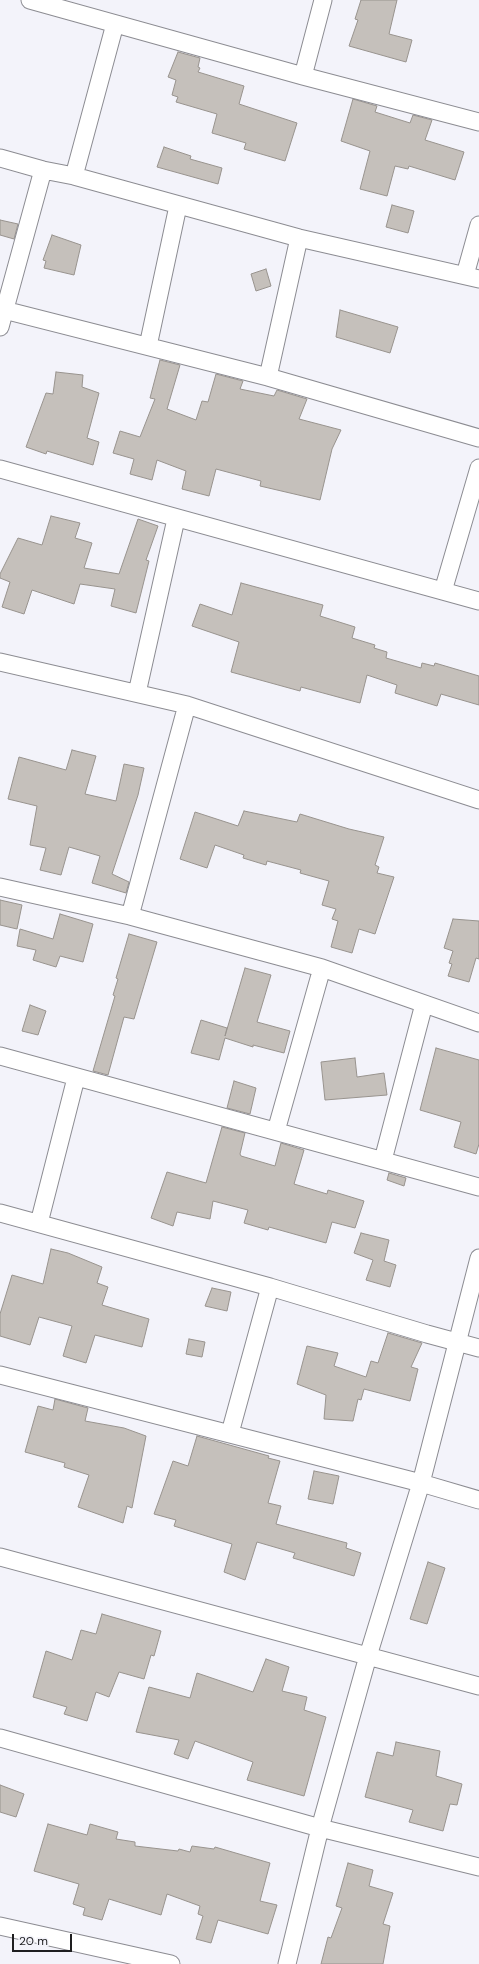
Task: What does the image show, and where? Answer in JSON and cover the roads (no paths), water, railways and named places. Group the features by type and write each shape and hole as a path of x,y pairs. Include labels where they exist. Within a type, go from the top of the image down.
{"street":[{"path":"30,0 302,76 479,122"},
{"path":"302,76 323,0"},
{"path":"74,176 115,24"},
{"path":"0,158 43,170 74,176 178,206 299,238 472,277 479,225"},
{"path":"0,328 2,310 43,170"},
{"path":"148,346 178,206"},
{"path":"268,377 299,238"},
{"path":"2,310 268,377 479,438"},
{"path":"443,591 479,468"},
{"path":"0,469 176,519 479,601"},
{"path":"137,693 176,519"},
{"path":"0,662 187,705 479,800"},
{"path":"130,916 187,705"},
{"path":"0,887 130,916 322,968 479,1023"},
{"path":"276,1131 322,968"},
{"path":"382,1160 424,1004"},
{"path":"0,1056 479,1187"},
{"path":"38,1223 76,1078"},
{"path":"0,1213 270,1287 479,1348"},
{"path":"288,1964 320,1828 368,1656 421,1483 456,1342 479,1258"},
{"path":"230,1433 270,1287"},
{"path":"0,1378 230,1433 421,1483 479,1500"},
{"path":"0,1557 479,1686"},
{"path":"0,1738 320,1828 479,1867"},
{"path":"0,1926 171,1964"}]}
